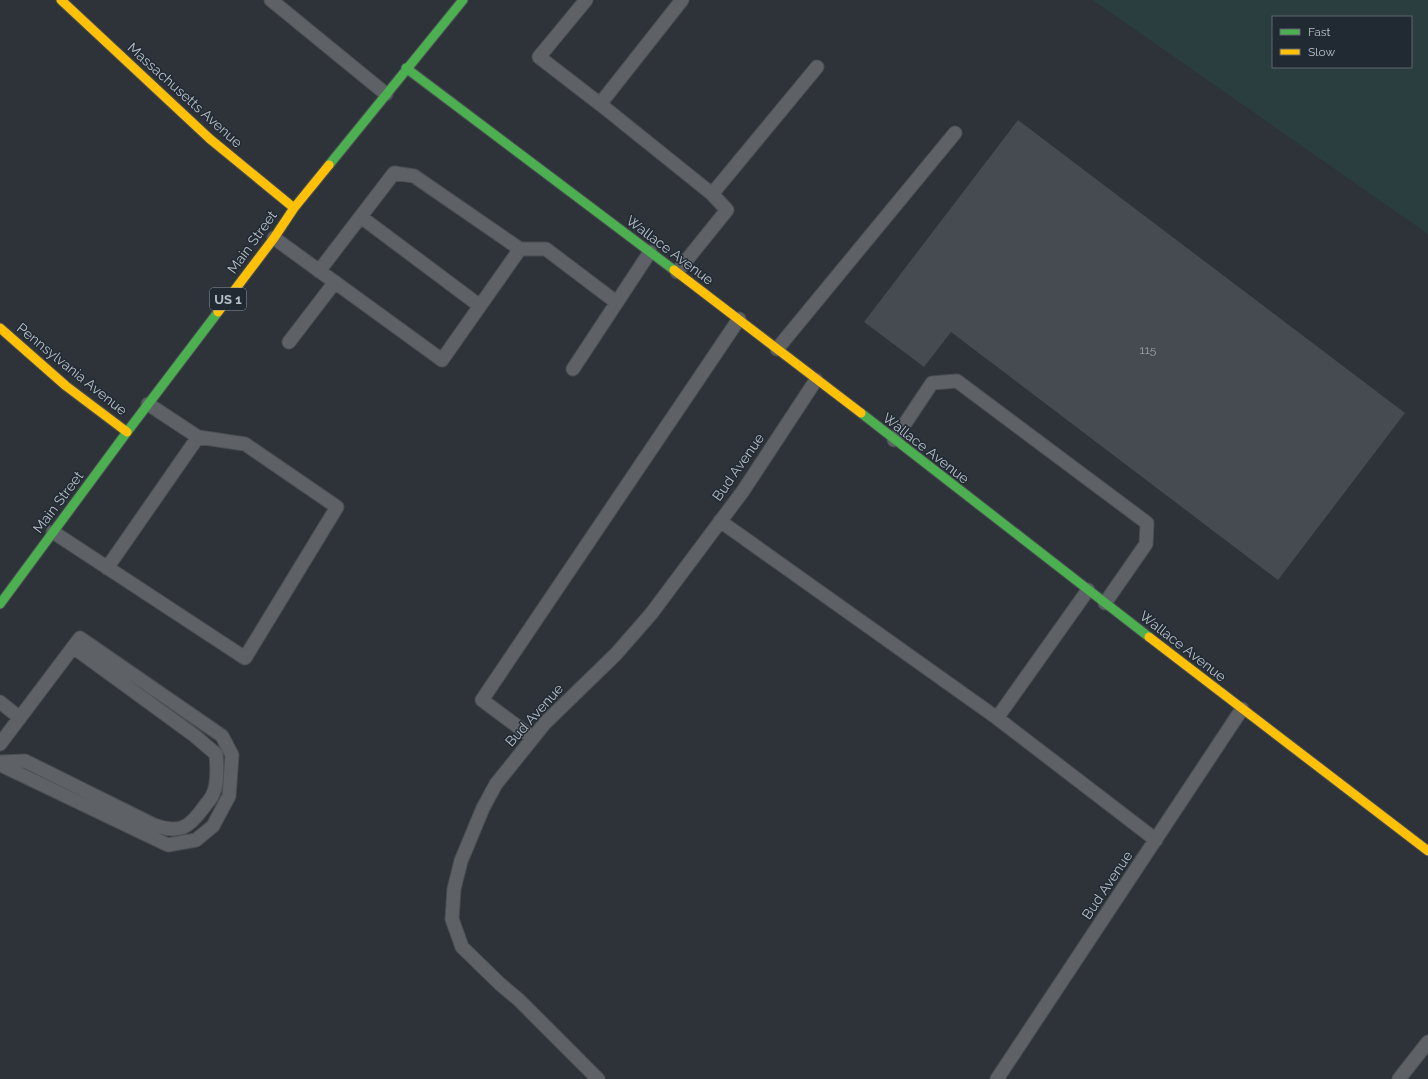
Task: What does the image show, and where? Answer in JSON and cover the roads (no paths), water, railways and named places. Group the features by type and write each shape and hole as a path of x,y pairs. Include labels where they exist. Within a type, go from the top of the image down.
{"street":[{"name":"Massachusetts Avenue","path":"61,0 210,139 294,208"},
{"name":"Main Street","path":"0,604 127,432 274,238 294,208 406,68 463,0"},
{"name":"Wallace Avenue","path":"406,68 739,319 1242,709 1428,851"},
{"name":"Pennsylvania Avenue","path":"0,328 66,386 127,432"}],"lane":[{"path":"270,0 386,94"},
{"path":"586,0 539,57 712,194 727,210 676,272"},
{"path":"600,104 682,0"},
{"path":"712,194 817,67"},
{"path":"776,349 955,133"},
{"path":"319,271 394,173 414,176 520,249 546,249 616,302"},
{"path":"361,217 480,306"},
{"path":"274,238 442,360 520,249"},
{"path":"573,368 650,252"},
{"path":"289,342 335,282"},
{"path":"533,738 482,700 739,319"},
{"name":"Bud Avenue","path":"598,1079 519,1000 500,984 462,947 452,919 454,890 461,861 483,808 496,784 544,723 616,654 650,614 743,491 816,380"},
{"path":"894,440 932,384 957,381 1148,523 1146,544 1105,603"},
{"path":"53,532 246,658 337,506 246,444 198,437 148,404"},
{"path":"107,568 198,437"},
{"path":"720,521 997,718 1156,840"},
{"path":"997,718 1088,590"},
{"path":"0,744 80,638 222,736 232,755 228,796 212,826 196,840 168,845 5,767 0,763"},
{"path":"0,763 25,761 154,825 166,829 180,829 195,820 213,793 217,771 216,754 195,736 73,647"},
{"path":"0,702 20,718"},
{"name":"Bud Avenue","path":"997,1079 1242,709"},
{"path":"1399,1079 1428,1042"}]}
